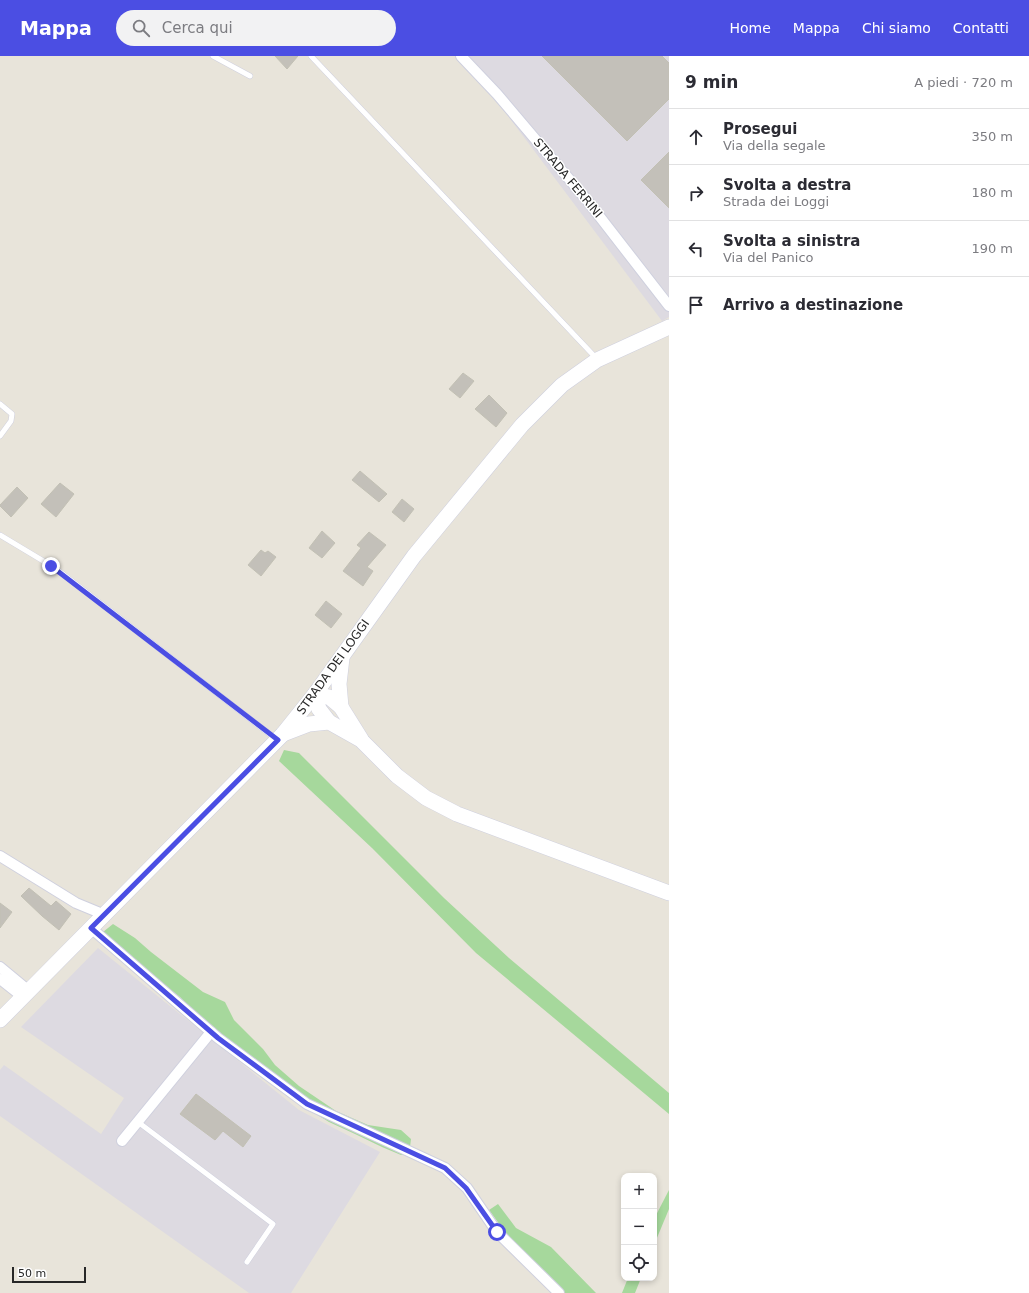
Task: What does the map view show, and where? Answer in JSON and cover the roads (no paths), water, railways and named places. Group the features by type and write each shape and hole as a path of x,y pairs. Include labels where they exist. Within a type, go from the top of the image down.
{"street":[{"name":"STRADA FERRINI","path":"461,56 497,94 581,193 669,306"},
{"name":"STRADA DEI LOGGI","path":"0,1020 280,737 314,694 414,556 522,425 562,384 597,360 669,327"},
{"path":"342,656 339,684 342,707"},
{"path":"361,740 329,722 319,709 314,694 329,697 342,707 361,740 397,776 426,798 457,814 669,893"},
{"path":"280,737 308,724 329,722"},
{"path":"0,856 76,903 105,915"},
{"path":"91,928 211,1032 307,1104 445,1168 466,1188 497,1232 559,1293"},
{"path":"0,967 26,994"},
{"path":"0,978 26,994"},
{"path":"122,1141 211,1032"}],"lane":[{"path":"214,56 250,76"},
{"path":"311,56 597,360"},
{"path":"0,404 12,414 11,421 0,436"},
{"path":"0,535 55,568 280,737"},
{"path":"138,1122 273,1224 247,1262"}]}
